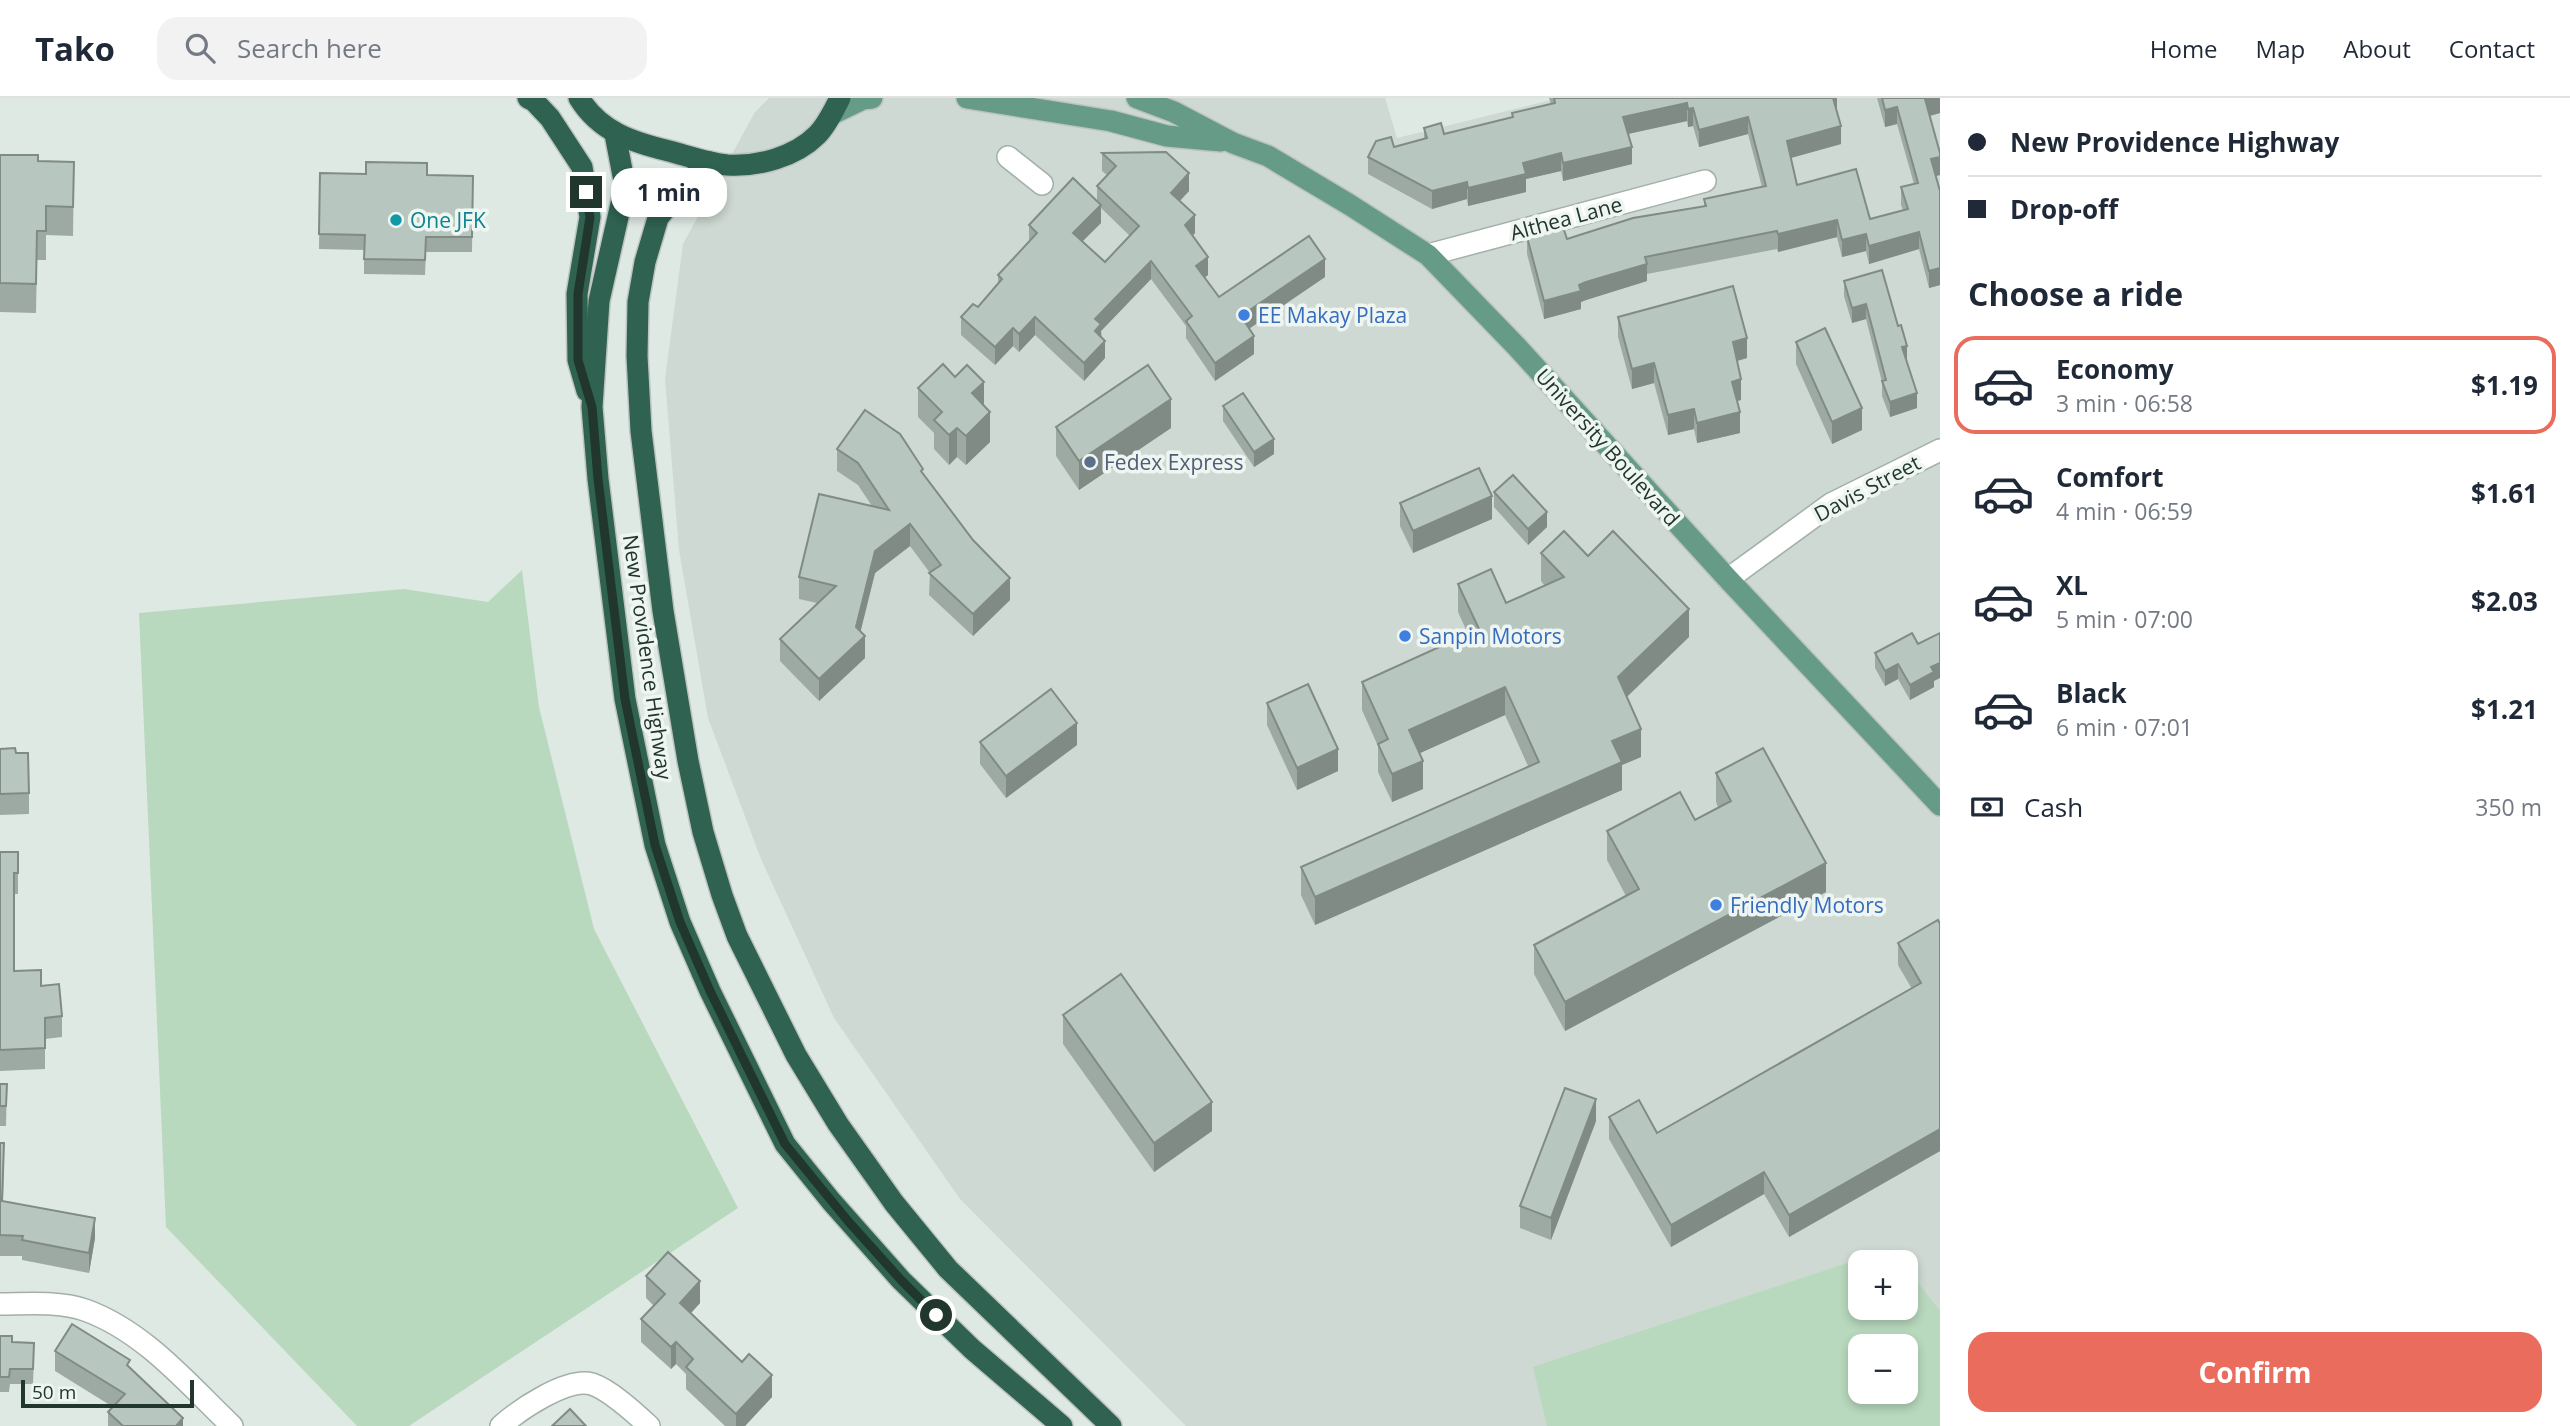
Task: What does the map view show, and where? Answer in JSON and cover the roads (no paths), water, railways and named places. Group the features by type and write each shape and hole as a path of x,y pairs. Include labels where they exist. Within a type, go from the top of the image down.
{"highway":[{"path":"528,98 550,118 582,167 590,217 578,294 578,360 592,407"},
{"path":"579,98 594,118 615,134 633,142 710,162 740,166 768,161 796,150 817,135 836,106"},
{"name":"New Providence Highway","path":"615,134 625,186 599,301 592,407 598,479 624,686 637,761 659,858 680,922 710,991 785,1144 901,1280 972,1349 1062,1426"},
{"name":"New Providence Highway","path":"710,162 687,182 658,218 645,262 638,302 637,356 642,431 663,611 693,785 703,832 722,895 737,936 796,1055 838,1124 894,1203 948,1269 1111,1426"}],"main road":[{"path":"836,106 872,98"},
{"name":"University Boulevard","path":"967,98 1111,121 1167,136 1233,143"},
{"name":"University Boulevard","path":"1136,98 1174,113 1233,143 1268,156 1427,255 1564,398 1728,579 1940,805"}],"street":[{"path":"1008,157 1042,184"},
{"name":"Althea Lane","path":"1427,255 1705,181"},
{"name":"Davis Street","path":"1728,579 1830,504 1940,450"},
{"path":"0,1304 43,1304 83,1309 110,1322 156,1353 232,1426"},
{"path":"501,1426 518,1410 562,1387 591,1384 629,1407 649,1426"}],"place":[{"name":"One JFK","path":"396,220"},
{"name":"EE Makay Plaza","path":"1244,315"},
{"name":"Fedex Express","path":"1090,462"},
{"name":"Sanpin Motors","path":"1405,636"},
{"name":"Friendly Motors","path":"1716,905"}]}
